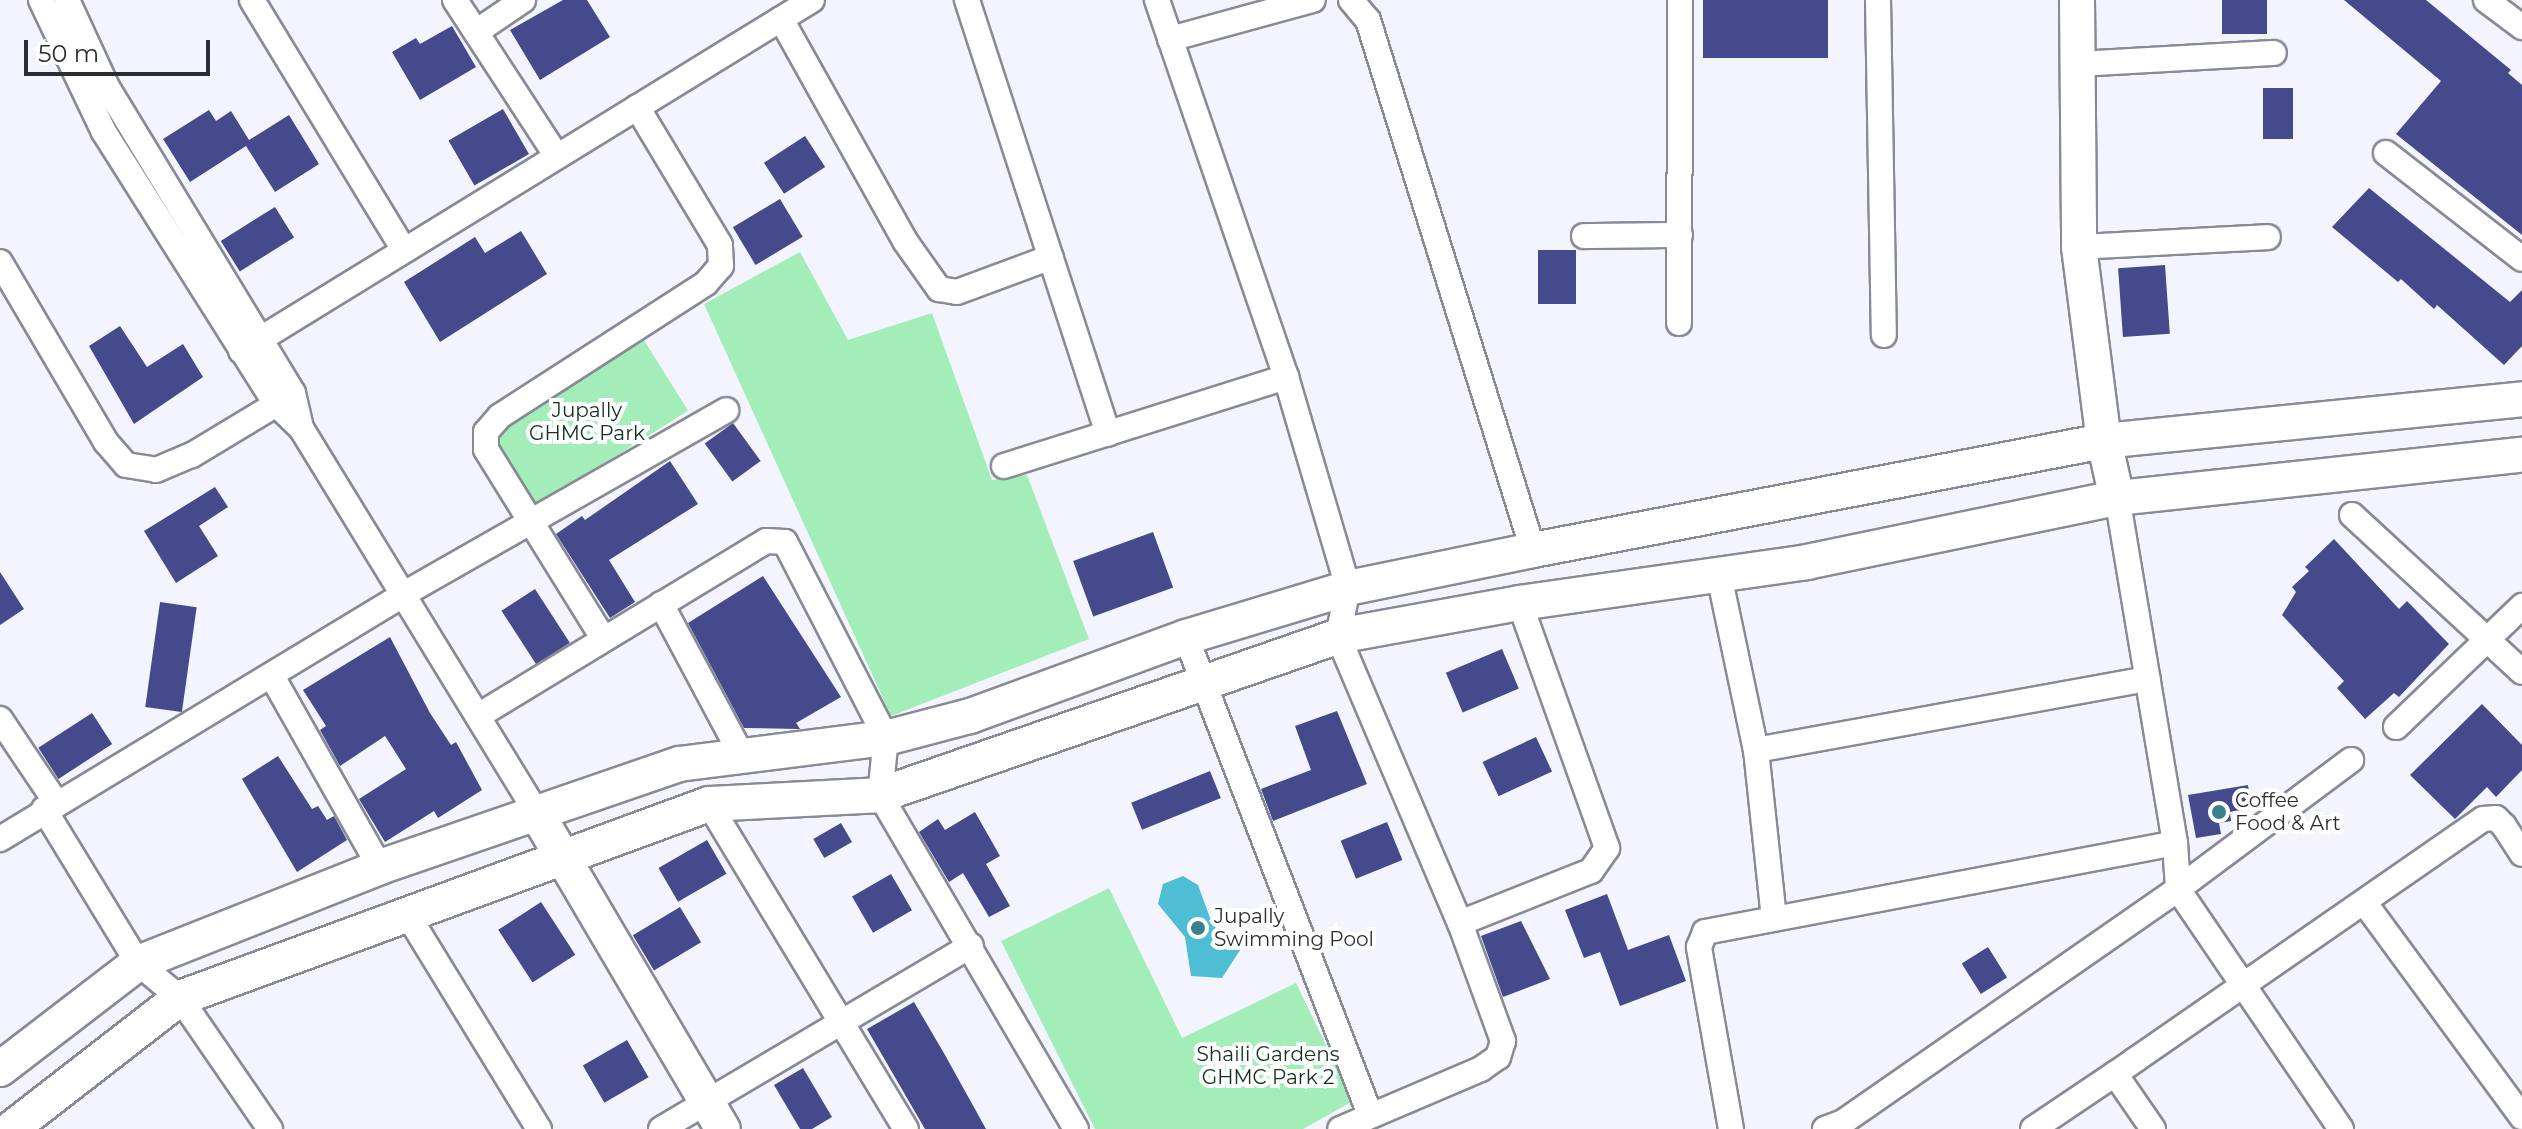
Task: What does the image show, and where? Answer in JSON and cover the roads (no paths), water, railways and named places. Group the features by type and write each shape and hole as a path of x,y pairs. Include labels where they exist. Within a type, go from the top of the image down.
{"street":[{"path":"41,0 88,106 284,399 564,856 715,1116"},
{"path":"67,0 107,87 250,345"},
{"path":"252,0 404,250"},
{"path":"455,0 556,155"},
{"path":"476,32 523,0"},
{"path":"250,345 812,0"},
{"path":"967,0 1108,434"},
{"path":"1157,0 1286,377 1348,588 1338,636 1460,923 1500,1029 1502,1052 1481,1069 1369,1112 1340,1129"},
{"path":"1170,39 1313,0"},
{"path":"1351,0 1368,20 1533,550"},
{"path":"1679,323 1680,0"},
{"path":"1878,0 1884,335"},
{"path":"2077,0 2079,247 2104,441 2117,498 2148,679 2175,843 2178,889 2241,987 2341,1129"},
{"path":"2486,0 2522,27"},
{"path":"781,19 905,241 939,289 957,292 1051,257"},
{"path":"2077,64 2274,53"},
{"path":"603,638 486,449 486,432 500,416 706,283 721,266 720,245 637,107"},
{"path":"2386,153 2522,259"},
{"path":"1584,236 1680,235"},
{"path":"2079,247 2268,237"},
{"path":"0,262 106,442 126,465 156,470 180,460 284,399"},
{"path":"1004,466 1286,377"},
{"path":"0,1069 138,963 380,867 679,764 886,738 970,716 1186,637 1348,588 1533,550 2104,441 2522,399"},
{"path":"0,839 50,805 273,678 404,594 532,525 726,410"},
{"path":"11,1129 180,998 409,917 564,856 709,804 880,795 1200,681 1338,636 1520,603 1807,562 2117,498 2522,455"},
{"path":"2352,515 2522,672"},
{"path":"478,716 766,541 785,542 886,738 880,795 1076,1129"},
{"path":"1719,575 1756,750 1774,918"},
{"path":"1460,923 1591,871 1607,848 1520,603"},
{"path":"661,604 742,756"},
{"path":"2396,727 2522,606"},
{"path":"1186,637 1200,681 1369,1112"},
{"path":"273,678 380,867"},
{"path":"1756,750 2148,679"},
{"path":"0,719 138,963 180,998 270,1129"},
{"path":"1839,1127 2178,889 2351,760"},
{"path":"709,804 843,1020 906,1129"},
{"path":"2033,1129 2483,819 2496,818 2522,854"},
{"path":"1731,1129 1699,940 1711,929 2175,843"},
{"path":"2364,902 2522,1117"},
{"path":"409,917 539,1129"},
{"path":"661,1129 715,1116 843,1020 971,946"},
{"path":"2115,1074 2153,1129"}],"water":[{"name":"Jupally Swimming Pool","path":"1183,876 1198,885 1213,926 1244,944 1222,978 1191,976 1185,937 1158,904 1163,884"}],"place":[{"name":"Coffee Food & Art","path":"2219,812"},
{"name":"Jupally Swimming Pool","path":"1198,928"}],"park label":[{"name":"Jupally GHMC Park","path":"587,422"},
{"name":"Shaili Gardens GHMC Park 2","path":"1268,1066"}]}
